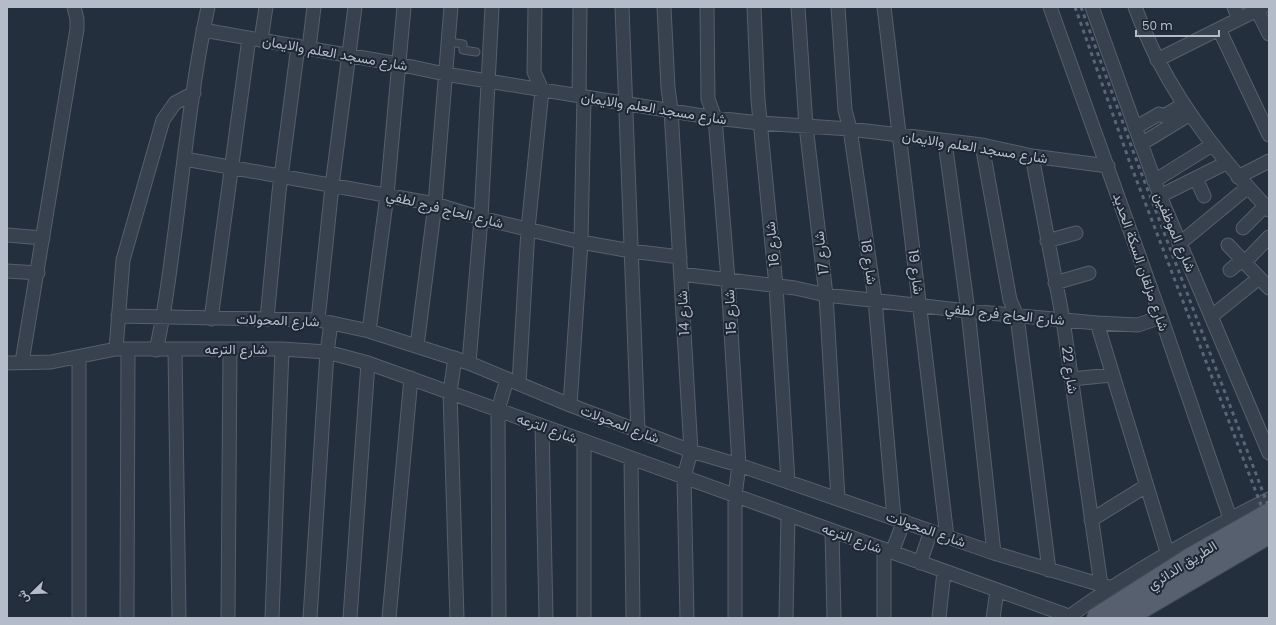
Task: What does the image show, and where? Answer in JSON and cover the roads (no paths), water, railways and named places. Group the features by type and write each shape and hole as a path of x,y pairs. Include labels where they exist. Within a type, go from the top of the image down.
{"main road":[{"name":"الطريق الدائري","path":"1095,609 1188,560 1269,514"},
{"name":"الطريق الدائري","path":"1125,618 1269,533"}],"street":[{"path":"22,362 38,273 77,29 77,18 74,7"},
{"path":"156,350 164,317 194,93 203,30 208,7"},
{"path":"211,318 231,167 255,39 266,7"},
{"path":"267,318 282,177 304,47 314,7"},
{"path":"310,618 327,352 324,321 332,186 355,7"},
{"path":"369,331 387,195 404,7"},
{"path":"417,346 435,204 451,7"},
{"path":"469,363 481,218 492,7"},
{"path":"499,618 498,410 513,381 542,90 534,72 535,7"},
{"path":"570,405 581,242 582,97 580,7"},
{"path":"622,7 638,431"},
{"name":"شارع 14","path":"664,7 692,451 684,477 687,618"},
{"name":"شارع 15","path":"707,7 708,99 715,118 728,280 739,465 735,496 735,618"},
{"name":"شارع 16","path":"754,7 760,123 776,286 788,482"},
{"name":"شارع 17","path":"798,7 806,126 826,295 838,499"},
{"name":"شارع 18","path":"838,7 845,110 850,129 875,300 899,520"},
{"name":"شارع 19","path":"884,7 898,135 947,537"},
{"name":"شارع مزلقان السكة الحديد","path":"1050,7 1108,166 1230,518"},
{"name":"شارع الموظفين","path":"1092,7 1154,181 1179,244 1212,316 1269,453"},
{"path":"1135,7 1157,60 1187,109 1226,163 1267,208 1243,228"},
{"path":"1157,60 1219,29 1237,13 1260,8 1269,34"},
{"path":"1219,29 1269,135"},
{"name":"شارع مسجد العلم والايمان","path":"203,30 349,55 445,74 715,118 760,123 850,129 945,142 982,145 1032,156 1108,166"},
{"path":"127,618 122,349 118,316 123,260 163,120 176,103 194,93"},
{"path":"1135,128 1159,114 1164,116 1187,109"},
{"path":"1141,144 1187,109"},
{"path":"945,142 968,311 994,553"},
{"path":"982,145 1010,300 1017,316 1050,570"},
{"path":"1154,181 1212,145"},
{"name":"شارع 22","path":"1032,156 1063,320 1091,520 1106,587"},
{"name":"شارع الحاج فرج لطفي","path":"185,159 435,204 481,218 581,242 632,251 680,257"},
{"path":"1238,177 1269,161"},
{"path":"1160,196 1226,163"},
{"path":"1196,178 1204,196"},
{"path":"1179,244 1248,187"},
{"path":"1047,241 1076,233"},
{"path":"7,235 43,238"},
{"path":"1230,270 1243,261 1269,237"},
{"path":"1212,316 1266,285 1228,245"},
{"path":"7,270 38,273"},
{"path":"1055,283 1089,273"},
{"name":"شارع الحاج فرج لطفي","path":"681,274 776,286 826,295 1017,316 1138,325 1161,317"},
{"name":"شارع المحولات","path":"118,316 267,318 324,321 369,331 469,363 570,405 692,451 739,465 994,553 1106,587"},
{"path":"1097,323 1111,375 1168,555"},
{"name":"شارع الترعه","path":"7,363 51,362 79,358 104,350 122,349 282,349 327,352 368,363 411,378 1068,617"},
{"path":"228,618 230,349"},
{"path":"272,618 282,349"},
{"path":"175,350 179,618"},
{"path":"79,358 80,618"},
{"path":"455,358 450,392 457,618"},
{"path":"350,618 368,363"},
{"path":"1072,379 1111,375"},
{"path":"389,618 411,378"},
{"path":"542,426 546,618"},
{"path":"584,441 584,618"},
{"path":"631,458 633,618"},
{"path":"1091,520 1146,486"},
{"path":"1095,609 1106,587 1168,555 1230,518 1269,499"},
{"path":"786,618 788,515"},
{"path":"884,618 888,551 899,520"},
{"path":"832,531 834,618"},
{"path":"920,563 931,531"},
{"path":"939,618 944,571"},
{"path":"993,618 997,590"},
{"path":"1068,617 1095,609 1125,618"}],"lane":[{"path":"449,42 463,44 463,50 476,52"}],"railway":[{"path":"1075,7 1130,163 1269,526"},
{"path":"1081,7 1136,159 1269,508"}]}
